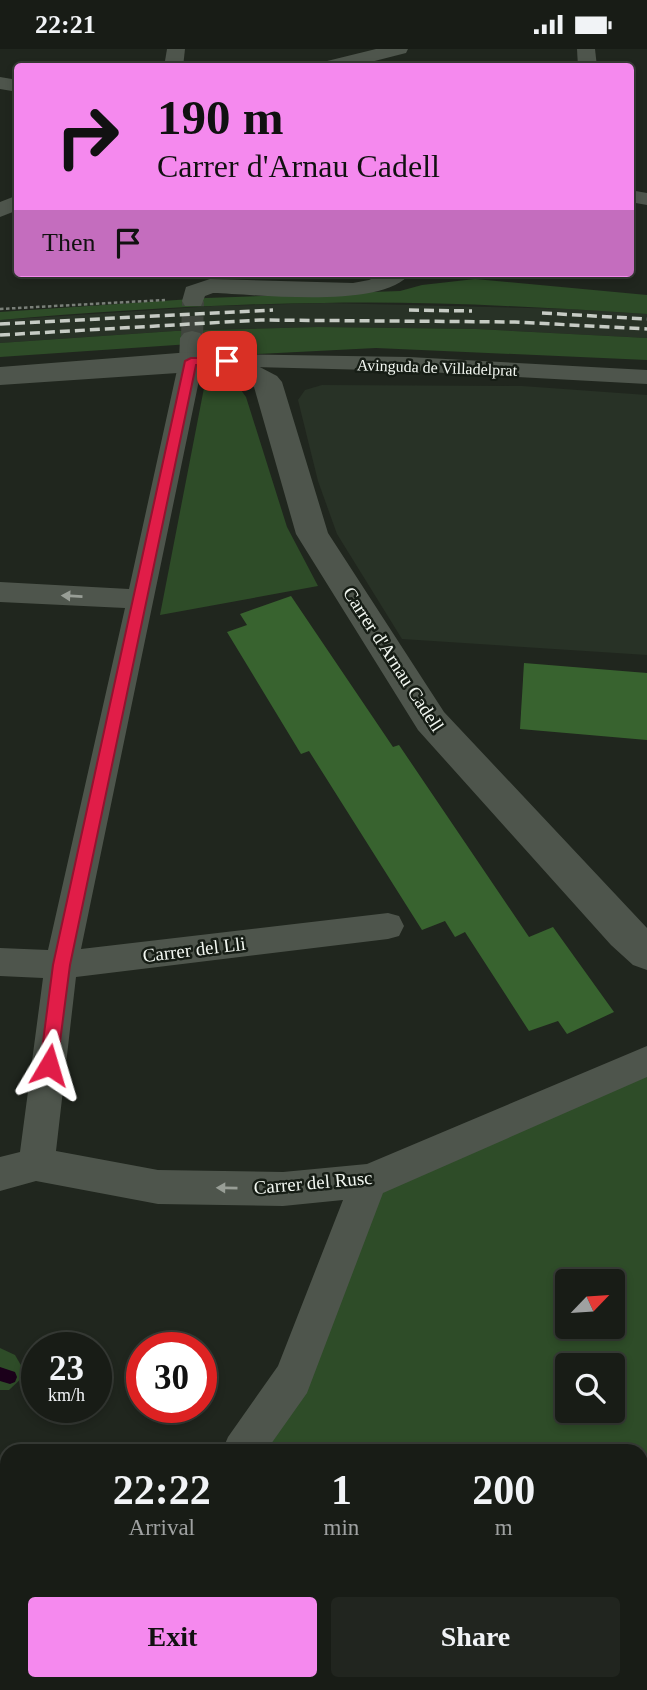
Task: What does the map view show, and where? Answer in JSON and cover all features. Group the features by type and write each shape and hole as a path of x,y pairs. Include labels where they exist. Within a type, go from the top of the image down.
{"street":[{"path":"342,63 399,49"},
{"path":"193,302 194,292 210,286 353,290 373,288 394,277"},
{"path":"0,376 191,349 61,965 36,1164"},
{"name":"Carrer d'Arnau Cadell","path":"191,349 227,361 267,382 312,534 430,721 625,933 647,953"},
{"name":"Avinguda de Villadelprat","path":"227,361 409,364 647,377"},
{"path":"0,592 140,599"},
{"name":"Carrer del Lli","path":"0,962 61,965 388,926"},
{"name":"Carrer del Rusc","path":"0,1174 36,1164 158,1187 283,1189 369,1181 647,1061"},
{"path":"247,1444 293,1379 369,1181"}],"path":[{"path":"0,309 168,300"}],"shaded area":[{"path":"326,303 571,309 647,314 647,338 476,329 318,327 175,331 0,343 0,320 214,306"},
{"path":"322,385 522,386 647,395 647,655 402,639 337,534 318,481 298,400 305,390"}],"green space":[{"path":"475,279 647,295 647,314 485,305 364,303 202,306 0,320 0,312 206,298 400,291 422,285"},
{"path":"318,327 476,329 647,338 647,360 376,348 258,354 205,343 0,357 0,343 175,331"},
{"path":"238,386 246,397 287,527 318,586 160,615 204,388"},
{"path":"647,1061 647,1444 245,1444 369,1181"},
{"path":"0,1348 15,1355 21,1365 21,1379 9,1390 0,1390"}],"building":[{"path":"291,596 393,747 399,745 529,937 553,927 614,1012 567,1034 558,1021 529,1031 465,932 455,937 445,921 422,930 309,751 301,754 227,632 247,625 240,614"},
{"path":"524,663 647,673 647,740 520,729"}],"waterway":[{"path":"0,1374 10,1377"}],"tunnel":[{"path":"192,338 193,301"}],"railway":[{"path":"0,324 273,310"},
{"path":"409,310 472,311"},
{"path":"542,313 647,319"},
{"path":"0,335 261,320 515,322 647,329"}],"route":[{"path":"49,1065 61,965 191,361 227,361"}]}
